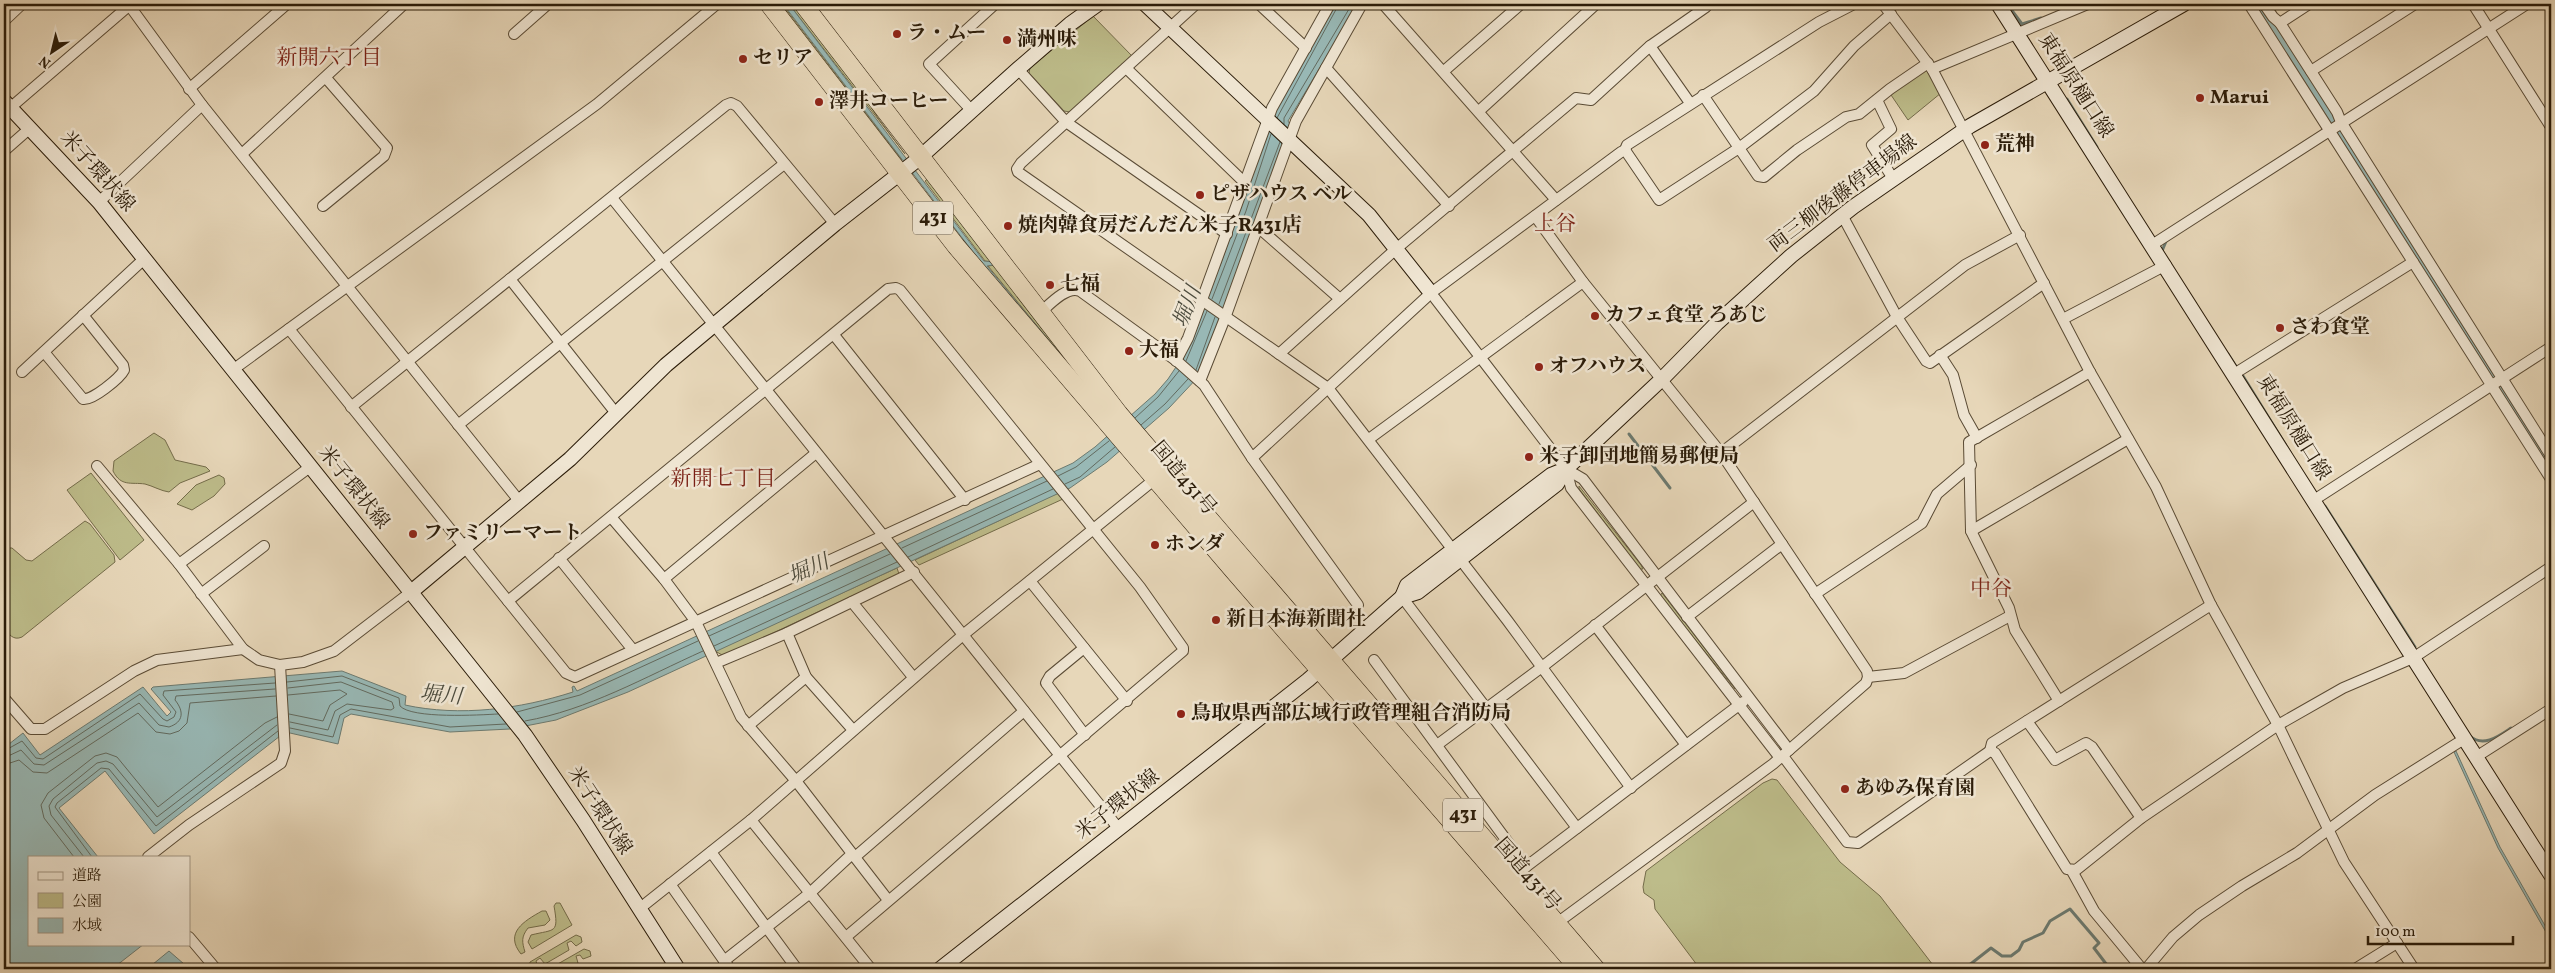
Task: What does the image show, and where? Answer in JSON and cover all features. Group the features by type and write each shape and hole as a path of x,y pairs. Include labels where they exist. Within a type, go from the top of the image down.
{"highway":[{"name":"国道431号","path":"768,4 956,246 1114,419 1325,665 1579,969"},
{"name":"国道431号","path":"803,4 919,159 1040,313 1114,419"},
{"name":"国道431号","path":"1137,447 1155,479 1325,665 1520,871 1557,923 1596,969"}],"main road":[{"path":"411,592 570,459 615,412 666,365 835,224 919,159 1018,69 1070,24 1098,4"},
{"path":"1145,4 1369,214 1431,293"},
{"name":"東福原樋口線","path":"1998,4 2166,265 2412,658 2551,875"},
{"name":"両三柳後藤停車場線","path":"1325,665 1402,597 1418,592 1457,555 1557,484 1566,469 1663,378 1717,323 1790,256 1842,215 1892,178 1964,130 2184,4"},
{"name":"米子環状線","path":"7,105 99,202 524,735 583,820 678,969"},
{"name":"米子環状線","path":"940,969 1325,665"}],"street":[{"path":"4,21 22,4"},
{"path":"189,88 288,4"},
{"path":"242,154 404,4"},
{"path":"514,34 548,4"},
{"path":"234,369 348,288 597,104 717,4"},
{"path":"972,111 930,64 995,4"},
{"path":"1196,4 1018,166 1018,172 1328,388 1542,667 1631,788"},
{"path":"1259,4 1306,48"},
{"path":"1177,361 1202,302 1268,118 1330,4"},
{"path":"1198,380 1225,318 1296,121 1362,4"},
{"path":"1383,4 1556,200"},
{"path":"1444,72 1521,4"},
{"path":"1479,112 1596,4"},
{"path":"1279,354 1396,249 1450,206 1576,98 1591,100 1650,46 1706,8 1708,4"},
{"path":"1252,458 1431,293 1625,150 1627,145 1819,22 1854,4"},
{"path":"1883,4 1930,66 2090,372 2156,487 2211,605 2278,725 2344,862 2414,969"},
{"path":"1703,95 1758,176 1764,177 1797,150 1845,118 1858,114 1890,89 1930,66 2018,34 2088,4"},
{"path":"2249,4 2551,479"},
{"path":"2264,4 2280,23 2311,71 2337,112 2341,122 2551,456"},
{"path":"2280,23 2309,4"},
{"path":"2311,71 2415,4"},
{"path":"2472,4 2551,127"},
{"path":"2152,245 2329,129 2527,4"},
{"path":"7,105 130,5 202,105 520,502"},
{"path":"1625,150 1659,200 1739,148 1814,91 1854,46 1891,14"},
{"path":"1650,46 1690,103"},
{"path":"1126,68 1245,183"},
{"path":"1326,68 1450,206"},
{"path":"1018,69 1066,122 1227,234"},
{"path":"323,206 384,156 387,148 326,78"},
{"path":"1877,100 1891,129 1872,145 1892,178"},
{"path":"99,202 202,105"},
{"path":"351,407 726,105 737,106 835,224"},
{"path":"4,151 29,129"},
{"path":"458,425 784,164"},
{"path":"612,198 1119,829"},
{"path":"1842,215 1897,318 1926,361 1930,363 2044,284"},
{"path":"1535,216 1583,282 1663,378 1721,453 1867,671 1868,677 1866,683 1784,755 1557,923"},
{"path":"1258,227 1340,299"},
{"path":"1721,453 1965,264 2020,235"},
{"path":"22,372 144,259"},
{"path":"2234,374 2413,262"},
{"path":"2063,319 2166,265"},
{"path":"510,279 615,412"},
{"path":"1369,439 1583,282"},
{"path":"508,601 888,289 896,288 900,290 1140,587 1183,648 1180,656 846,937"},
{"path":"1040,313 1068,291 1077,289 1177,361 1198,380 1358,605"},
{"path":"1431,293 1566,469 1583,479 1748,698 1784,755 1846,842 1858,844 1990,751 1992,743 2211,605"},
{"path":"44,352 84,399 91,399 120,376 124,370 123,365 83,315"},
{"path":"289,329 508,601 571,676 579,676 633,650 698,627 888,540 965,500 1043,468"},
{"path":"834,335 965,500"},
{"path":"2314,500 2551,347"},
{"path":"1940,355 1953,375 1964,415 1977,438"},
{"path":"2058,701 2015,630 2009,608 1971,531 1971,464 1969,442 2090,372"},
{"path":"1971,531 2128,440"},
{"path":"664,579 816,453"},
{"path":"1815,594 1922,523 1937,494 1971,464"},
{"path":"97,466 179,564 243,649 259,660 280,669 334,651 411,592"},
{"path":"179,564 310,466"},
{"path":"1566,469 1571,488 1738,706 1784,755"},
{"path":"639,909 751,820 913,677 1155,479"},
{"path":"1436,745 1542,667 1754,502"},
{"path":"611,517 664,579 698,627 741,717 796,781 888,900"},
{"path":"1687,617 1782,544"},
{"path":"201,594 264,546"},
{"path":"559,558 633,650"},
{"path":"2072,871 2140,818 2278,725 2343,688 2412,658 2551,568"},
{"path":"714,659 787,633 852,602 912,570"},
{"path":"1030,581 1127,701"},
{"path":"1402,597 1488,708 1577,828"},
{"path":"852,602 913,677"},
{"path":"1868,677 1904,673 2010,616"},
{"path":"1595,625 1686,745"},
{"path":"787,633 806,676 853,730"},
{"path":"1084,648 1050,676 1046,682 1085,736"},
{"path":"4,698 31,730 45,729 134,671 157,660 243,649"},
{"path":"1374,660 1436,745 1520,871 1748,698"},
{"path":"149,856 189,825 281,763 285,751 280,669"},
{"path":"748,726 806,676"},
{"path":"2476,757 2551,709"},
{"path":"670,884 727,965 767,928 1024,711"},
{"path":"2027,721 2056,760 2086,743 2092,747 2140,818"},
{"path":"2146,969 2173,937 2199,915 2242,886 2297,853 2375,795 2464,739"},
{"path":"1990,751 1995,754 2066,869 2072,871 2094,911 2142,969"},
{"path":"751,820 846,937 868,968"},
{"path":"711,852 796,969"},
{"path":"190,938 216,969"},
{"path":"2355,969 2397,943"}],"green space":[{"path":"781,4 902,160 898,161 815,56"},
{"path":"789,4 796,4 855,81 878,118 905,154"},
{"path":"1093,16 1132,56 1070,112 1064,111 1029,73 1030,68"},
{"path":"1925,67 1941,93 1908,120 1889,92"},
{"path":"929,178 993,262 985,261 925,181"},
{"path":"995,265 1113,418 988,266"},
{"path":"154,433 165,440 175,460 206,467 210,471 180,483 169,492 145,484 127,483 119,480 113,471 114,461"},
{"path":"91,473 144,540 120,560 67,490"},
{"path":"219,475 224,478 225,484 214,496 192,510 177,504 196,485"},
{"path":"1579,486 1643,569 1640,569 1579,489"},
{"path":"1058,493 1063,499 919,565 915,560"},
{"path":"85,521 90,524 114,555 115,562 22,637 16,638 12,636 4,628 4,579 6,576 4,570 4,548 12,548 26,560 32,561"},
{"path":"897,568 899,574 724,656 715,651"},
{"path":"1662,593 1735,688 1735,689 1660,596"},
{"path":"1772,779 1777,780 1840,862 1880,896 1936,969 1700,969 1655,909 1654,900 1644,893 1643,887 1646,871 1763,783"},
{"path":"556,903 560,903 572,925 532,949 528,942 531,935 550,931 555,926 554,906"},
{"path":"542,911 546,911 550,920 545,925 528,928 523,940 525,952 521,954 516,947 515,934 523,923"},
{"path":"576,935 581,937 582,942 576,946 571,941 567,943 569,950 545,964 540,958 536,961 538,968 529,969 530,962"},
{"path":"584,949 590,951 591,956 583,959 580,955 576,956 578,963 567,969 549,969"}],"water":[{"path":"783,4 789,4 984,261 993,262 993,265 987,266 1071,367 976,256"},
{"path":"1335,4 1358,4 1288,121 1291,126 1199,376 1169,408 1107,462 1070,488 628,692 556,720 510,729 450,732 351,714 344,718 338,744 290,733 280,736 154,834 105,771 59,808 97,856 28,856 28,946 141,946 112,969 10,969 4,945 4,748 23,733 40,755 143,687 167,716 171,712 151,689 153,687 342,671 406,696 405,705 426,709 468,711 511,707 553,698 573,692 572,687 574,686 577,691 1073,463 1095,447 1155,394 1182,358 1221,263 1275,111"},
{"path":"2456,751 2500,847 2551,936 2551,941 2498,848 2454,752"},
{"path":"169,951 184,964 186,969 147,969"}],"waterway":[{"path":"2007,4 2022,24 2041,18"},
{"path":"2257,4 2551,465"},
{"path":"2067,99 2097,147"},
{"path":"2164,254 2162,251 2167,239"},
{"path":"2228,354 2237,368"},
{"path":"2243,376 2290,452"},
{"path":"1629,434 1670,488"},
{"path":"2325,506 2415,647"},
{"path":"2470,736 2480,741 2486,741 2511,728"},
{"path":"1968,969 1968,966 1991,948 2002,956 2011,956 2019,950 2023,942 2043,933 2050,921 2070,909 2099,943 2094,948 2110,969"}],"place":[{"name":"ラ・ムー","path":"897,34"},
{"name":"満州味","path":"1007,40"},
{"name":"セリア","path":"743,59"},
{"name":"Marui","path":"2200,98"},
{"name":"澤井コーヒー","path":"819,102"},
{"name":"荒神","path":"1985,145"},
{"name":"ピザハウス ベル","path":"1200,195"},
{"name":"焼肉韓食房だんだん米子R431店","path":"1008,226"},
{"name":"七福","path":"1050,285"},
{"name":"カフェ食堂 ろあじ","path":"1595,316"},
{"name":"さわ食堂","path":"2280,328"},
{"name":"大福","path":"1129,351"},
{"name":"オフハウス","path":"1539,367"},
{"name":"米子卸団地簡易郵便局","path":"1529,457"},
{"name":"ファミリーマート","path":"413,534"},
{"name":"ホンダ","path":"1155,545"},
{"name":"新日本海新聞社","path":"1216,620"},
{"name":"鳥取県西部広域行政管理組合消防局","path":"1181,714"},
{"name":"あゆみ保育園","path":"1845,789"}],"district":[{"name":"新開六丁目","path":"329,58"},
{"name":"上谷","path":"1555,224"},
{"name":"新開七丁目","path":"723,479"},
{"name":"中谷","path":"1991,589"}],"water label":[{"name":"堀川","path":"1188,307"},
{"name":"堀川","path":"809,570"},
{"name":"堀川","path":"441,696"}]}
